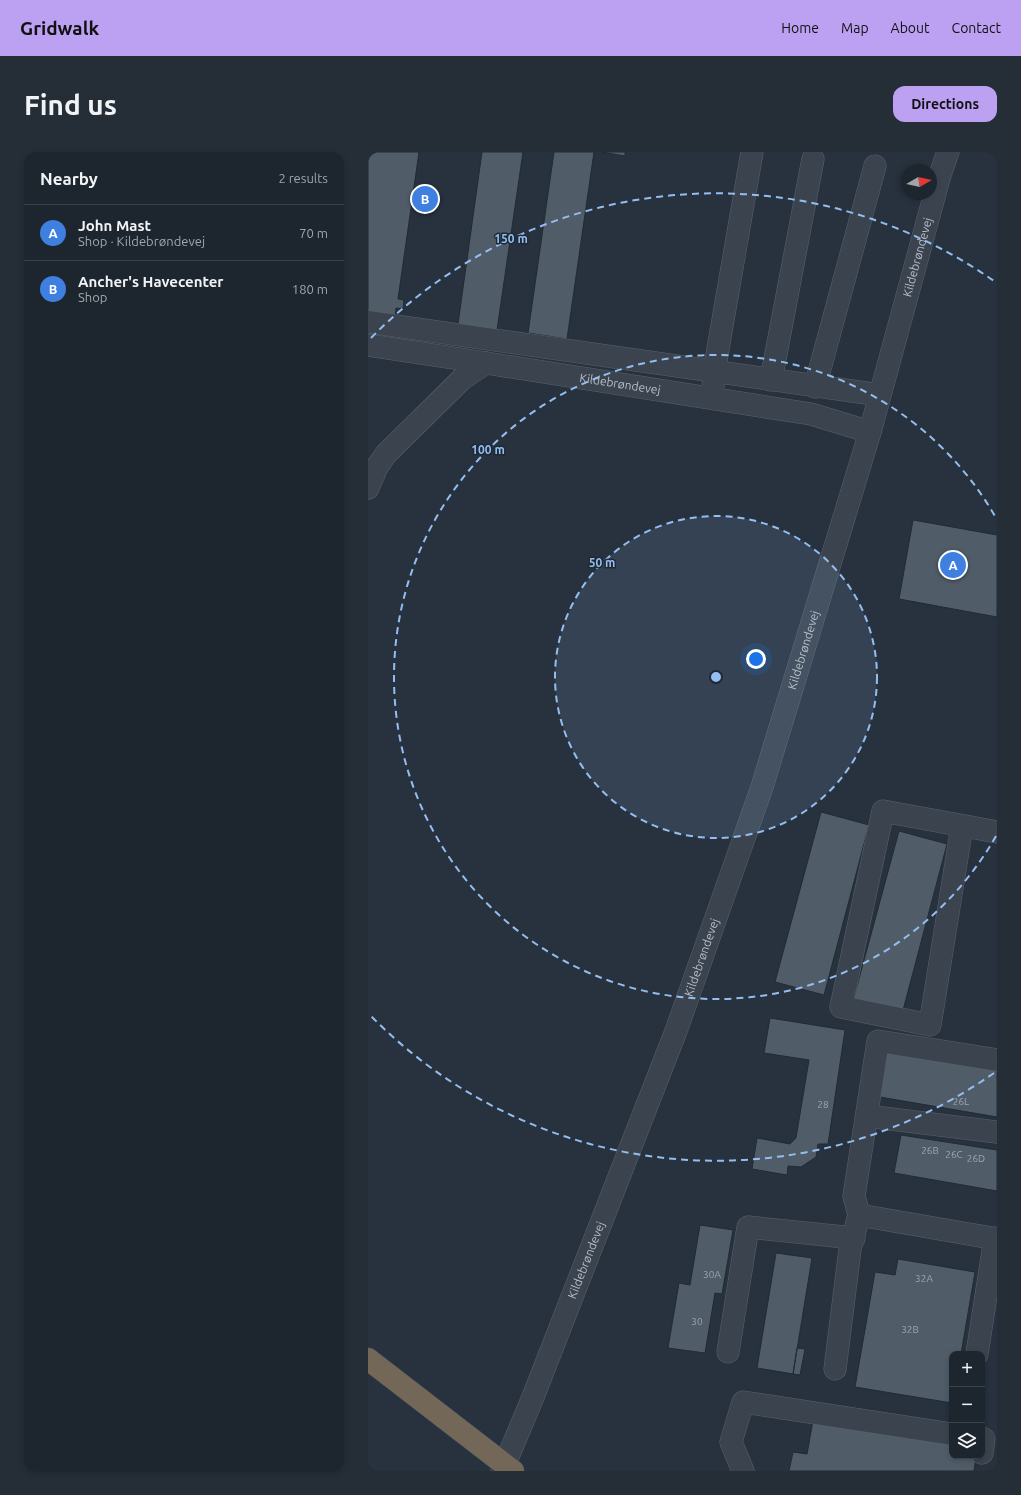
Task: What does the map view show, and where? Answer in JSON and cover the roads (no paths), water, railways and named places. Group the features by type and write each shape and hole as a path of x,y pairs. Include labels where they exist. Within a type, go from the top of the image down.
{"highway":[{"path":"368,1359 507,1469"}],"street":[{"path":"712,398 714,372 752,152"},
{"name":"Kildebrøndevej","path":"507,1469 533,1397 676,1031 760,794 870,432 940,175 948,152"},
{"path":"771,380 813,159"},
{"path":"815,387 875,166"},
{"path":"368,322 815,387 880,395"},
{"name":"Kildebrøndevej","path":"368,346 812,414 870,432"},
{"path":"368,488 377,468 386,454 462,379 486,363"},
{"path":"962,826 930,1025 841,1007 883,811 997,832"},
{"path":"835,1369 850,1249 859,1215 854,1196 878,1041 997,1060"},
{"path":"867,1116 997,1132"},
{"path":"859,1215 996,1239 977,1351"},
{"path":"728,1352 748,1227 854,1238"},
{"path":"743,1471 731,1442 743,1402 949,1434"},
{"path":"979,1471 981,1459"}],"place":[{"name":"Ancher's Havecenter","path":"425,199"},
{"name":"John Mast","path":"953,565"}]}
